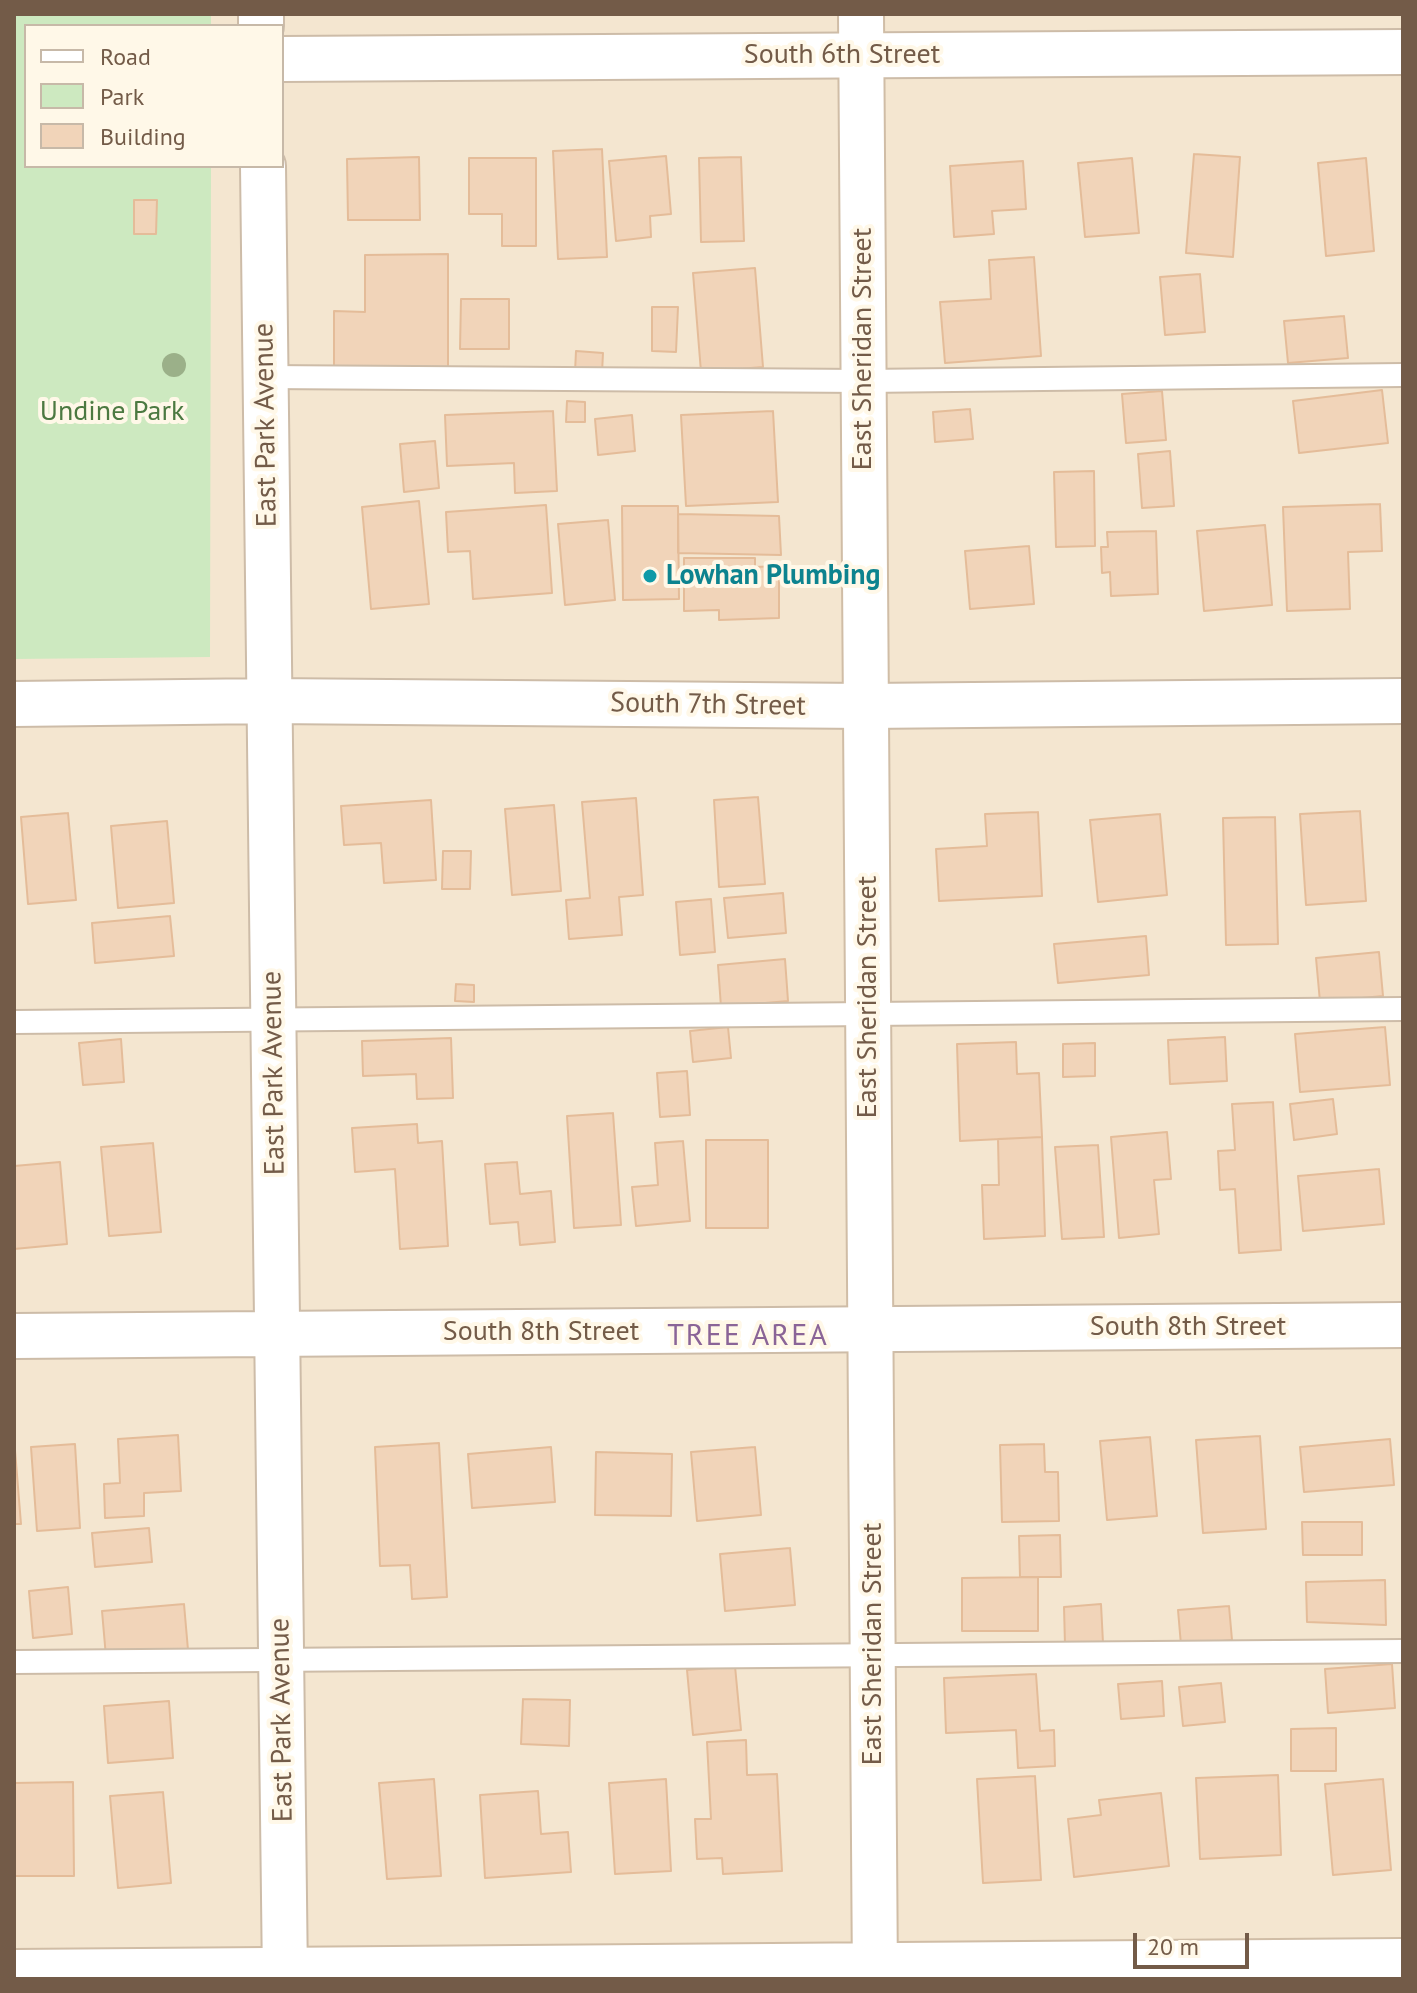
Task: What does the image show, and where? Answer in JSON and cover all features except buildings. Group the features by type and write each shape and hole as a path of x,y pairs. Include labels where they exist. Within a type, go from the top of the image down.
{"street":[{"name":"South 6th Street","path":"284,59 861,34 1403,52"},
{"name":"East Sheridan Street","path":"861,34 875,1972"},
{"name":"East Park Avenue","path":"263,168 285,1974"},
{"name":"South 7th Street","path":"14,704 269,701 866,706 1403,701"},
{"name":"South 8th Street","path":"14,1336 1403,1325"},
{"path":"14,1972 875,1972 1403,1961"}],"lane":[{"path":"265,377 864,381 1403,375"},
{"path":"14,1022 1403,1009"},
{"path":"14,1662 1403,1651"}],"shaded area":[{"name":"TREE AREA","path":"14,14 1403,14 1403,1979 14,1979"}],"green space":[{"name":"Undine Park","path":"14,14 211,14 211,24 24,24 24,168 211,168 210,657 14,659"}],"place":[{"name":"Lowhan Plumbing","path":"650,576"}],"district":[{"name":"TREE AREA","path":"748,1336"}]}
